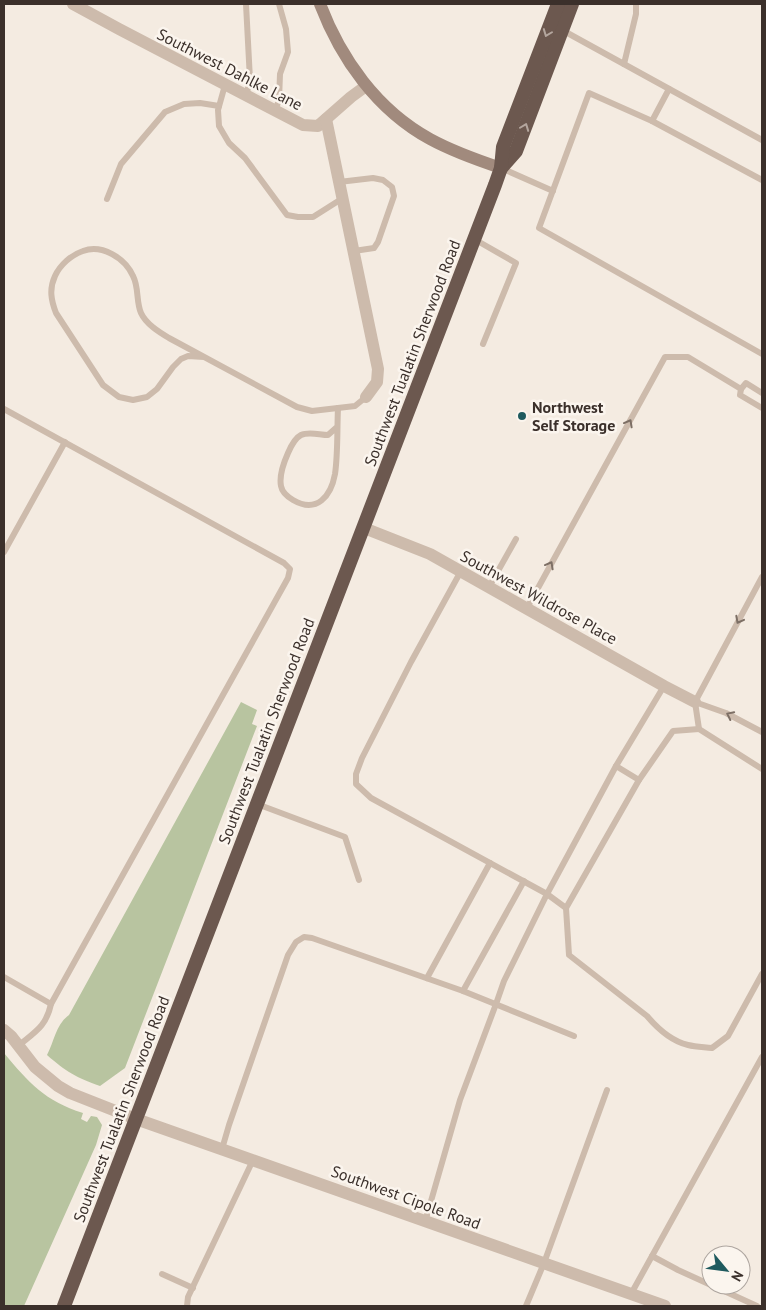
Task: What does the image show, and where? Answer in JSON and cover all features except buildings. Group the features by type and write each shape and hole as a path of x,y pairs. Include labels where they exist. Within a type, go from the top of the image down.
{"highway":[{"name":"Southwest Tualatin Sherwood Road","path":"64,1306 501,168 503,147 558,4"},
{"name":"Southwest Tualatin Sherwood Road","path":"501,168 516,151 572,4"}],"main road":[{"path":"320,4 334,37 353,69 366,86 403,122 429,138 466,156 501,168"}],"street":[{"name":"Southwest Dahlke Lane","path":"73,4 246,96 303,124 318,126 366,86"},
{"path":"326,119 378,369 376,382 366,397"},
{"name":"Southwest Wildrose Place","path":"364,528 430,554 695,702"},
{"name":"Southwest Cipole Road","path":"4,1030 11,1036 35,1067 58,1086 70,1093 136,1119 665,1306"}],"lane":[{"path":"246,4 250,80 246,96"},
{"path":"276,111 279,100 280,74 288,52 286,30 279,4"},
{"path":"624,64 636,14 636,4"},
{"path":"562,30 762,140"},
{"path":"225,85 219,106 219,126 229,143 245,158 287,215 313,217 343,198"},
{"path":"652,121 669,89"},
{"path":"762,180 652,121 589,93 539,228 762,354"},
{"path":"107,199 121,164 165,112 184,104 200,103 219,106"},
{"path":"501,168 553,191"},
{"path":"339,182 373,178 383,180 392,187 394,196 378,242 374,248 354,251"},
{"path":"474,239 516,263 483,344"},
{"path":"204,357 188,356 181,359 173,366 157,389 147,397 133,400 119,397 103,385 56,313 50,290 60,267 71,257 83,250 105,251 117,256 126,264 134,276 141,314 147,322 169,338 297,407 312,411 355,406 366,397"},
{"path":"527,608 665,357 688,357 741,389"},
{"path":"762,393 746,384 741,389 740,395 762,408"},
{"path":"337,427 328,435 307,433 301,435 291,445 285,459 281,477 281,486 289,498 304,505 313,506 320,503 326,497 335,474 338,408"},
{"path":"4,409 284,563 290,569 288,578 51,1004 45,1022 18,1046"},
{"path":"4,552 65,442"},
{"path":"489,587 516,539"},
{"path":"461,571 411,662 362,758 356,774 356,784 371,798 524,881 547,894 566,908"},
{"path":"699,730 695,702 762,577"},
{"path":"425,1222 460,1100 504,980 547,894 616,766 664,686"},
{"path":"695,702 726,713 762,732"},
{"path":"762,769 699,730 673,730 639,780 566,908 569,955 647,1016 666,1035 689,1046 712,1048 728,1036 762,974"},
{"path":"616,766 639,780"},
{"path":"257,804 345,837 359,880"},
{"path":"427,978 490,863"},
{"path":"463,991 524,881"},
{"path":"222,1149 288,955 296,942 304,937 312,938 463,991 574,1036"},
{"path":"4,977 51,1004"},
{"path":"631,1294 762,1057"},
{"path":"526,1306 544,1263 607,1090"},
{"path":"187,1306 188,1297 252,1160"},
{"path":"652,1256 756,1306"},
{"path":"162,1274 193,1288"}],"green space":[{"path":"241,702 257,710 252,724 257,726 125,1068 100,1086 92,1083 72,1074 47,1055 58,1028 69,1015"},
{"path":"4,1053 30,1082 48,1097 83,1113 81,1119 87,1122 91,1116 97,1117 102,1125 96,1145 24,1306 4,1306"}],"place":[{"name":"Northwest Self Storage","path":"522,416"}]}
